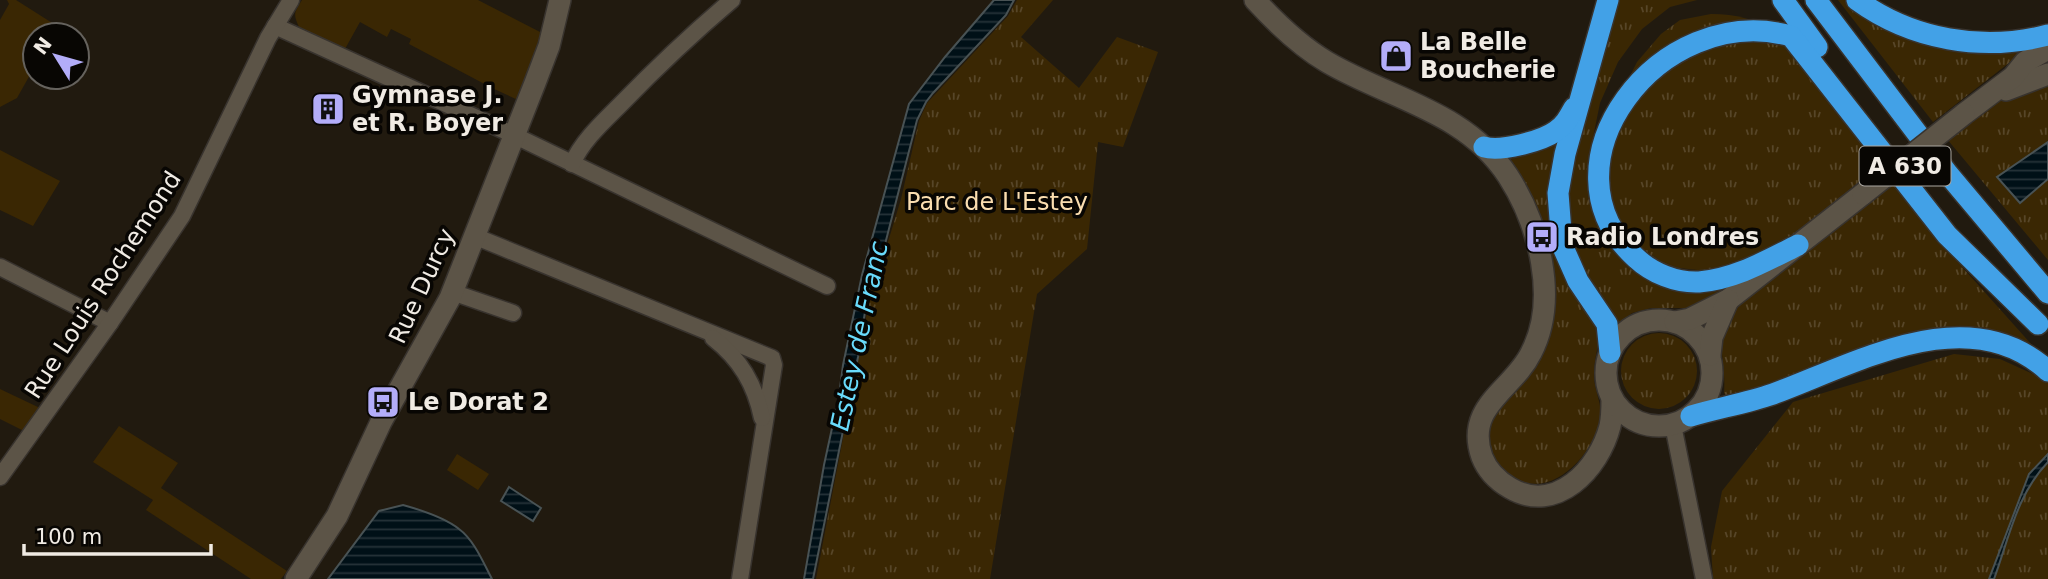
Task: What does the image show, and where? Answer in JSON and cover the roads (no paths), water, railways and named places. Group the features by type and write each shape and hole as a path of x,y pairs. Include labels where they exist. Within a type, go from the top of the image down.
{"highway":[{"path":"1608,0 1559,179 1559,222 1562,245 1569,264 1607,324 1610,353"},
{"name":"A 630","path":"1783,0 1894,153 2043,330"},
{"name":"A 630","path":"1816,0 1948,174 2048,293"},
{"path":"1857,0 1892,21 1936,37 1988,43 2048,35"},
{"path":"1758,13 1791,36 1947,235 2043,330"},
{"path":"1625,68 1614,90 1604,122 1599,159 1600,195 1608,224 1621,245 1642,264 1661,275 1697,282 1737,274 1798,245"},
{"path":"1866,68 1898,94 2048,273"},
{"path":"1485,147 1498,150 1558,130 1566,122 1582,94"},
{"path":"1682,421 1770,395 1890,350 1934,338 1964,336 1989,340 2028,356 2048,371"}],"street":[{"name":"Rue Louis Rochemond","path":"0,477 110,323 181,216 275,26 291,0"},
{"name":"Rue Durcy","path":"296,579 337,516 375,433 433,332 452,292 549,46 561,0"},
{"path":"572,164 576,154 599,126 658,65 732,0"},
{"path":"1255,0 1292,36 1327,62 1440,115 1485,147 1508,176 1532,226 1542,266 1543,294 1542,320 1530,355 1494,396 1480,423 1479,441 1483,457 1491,473 1503,484 1518,493 1534,496 1550,495 1566,489 1577,482 1596,457 1623,434 1648,426 1682,421 1703,404 1713,372 1710,355 1712,337 1728,300"},
{"path":"275,26 515,136 827,286"},
{"path":"1675,322 1728,300 2012,77 2025,62 2048,49"},
{"path":"2012,77 2048,61"},
{"path":"1964,114 2014,86 2048,74"},
{"path":"474,236 772,358 774,365 765,431 740,579"},
{"path":"0,267 110,323"},
{"path":"452,292 513,313"},
{"path":"1596,457 1610,426 1612,400 1606,376 1610,353 1618,339 1629,328 1660,319 1675,322 1690,329 1702,341 1710,355"},
{"path":"700,328 736,359 746,373 757,393 765,431"},
{"path":"1612,400 1621,412 1633,421 1648,426"},
{"path":"1682,421 1693,518 1704,579"}],"water":[{"name":"Estey de Franc","path":"994,0 1014,0 1006,15 933,93 917,120 883,252 869,286 858,357 813,579 804,579 862,275 909,104"},
{"path":"2048,142 2048,179 2020,203 1997,177"},
{"path":"2048,454 2048,462 2021,502 1994,579 1989,579 2029,474"},
{"path":"509,487 541,508 533,521 501,501"},
{"path":"403,505 439,517 459,529 474,545 492,579 328,579 379,511"}],"place":[{"name":"La Belle Boucherie","path":"1396,56"},
{"name":"Gymnase J. et R. Boyer","path":"328,109"},
{"name":"Radio Londres","path":"1542,237"},
{"name":"Le Dorat 2","path":"383,402"}],"park label":[{"name":"Parc de L'Estey","path":"997,202"}]}
